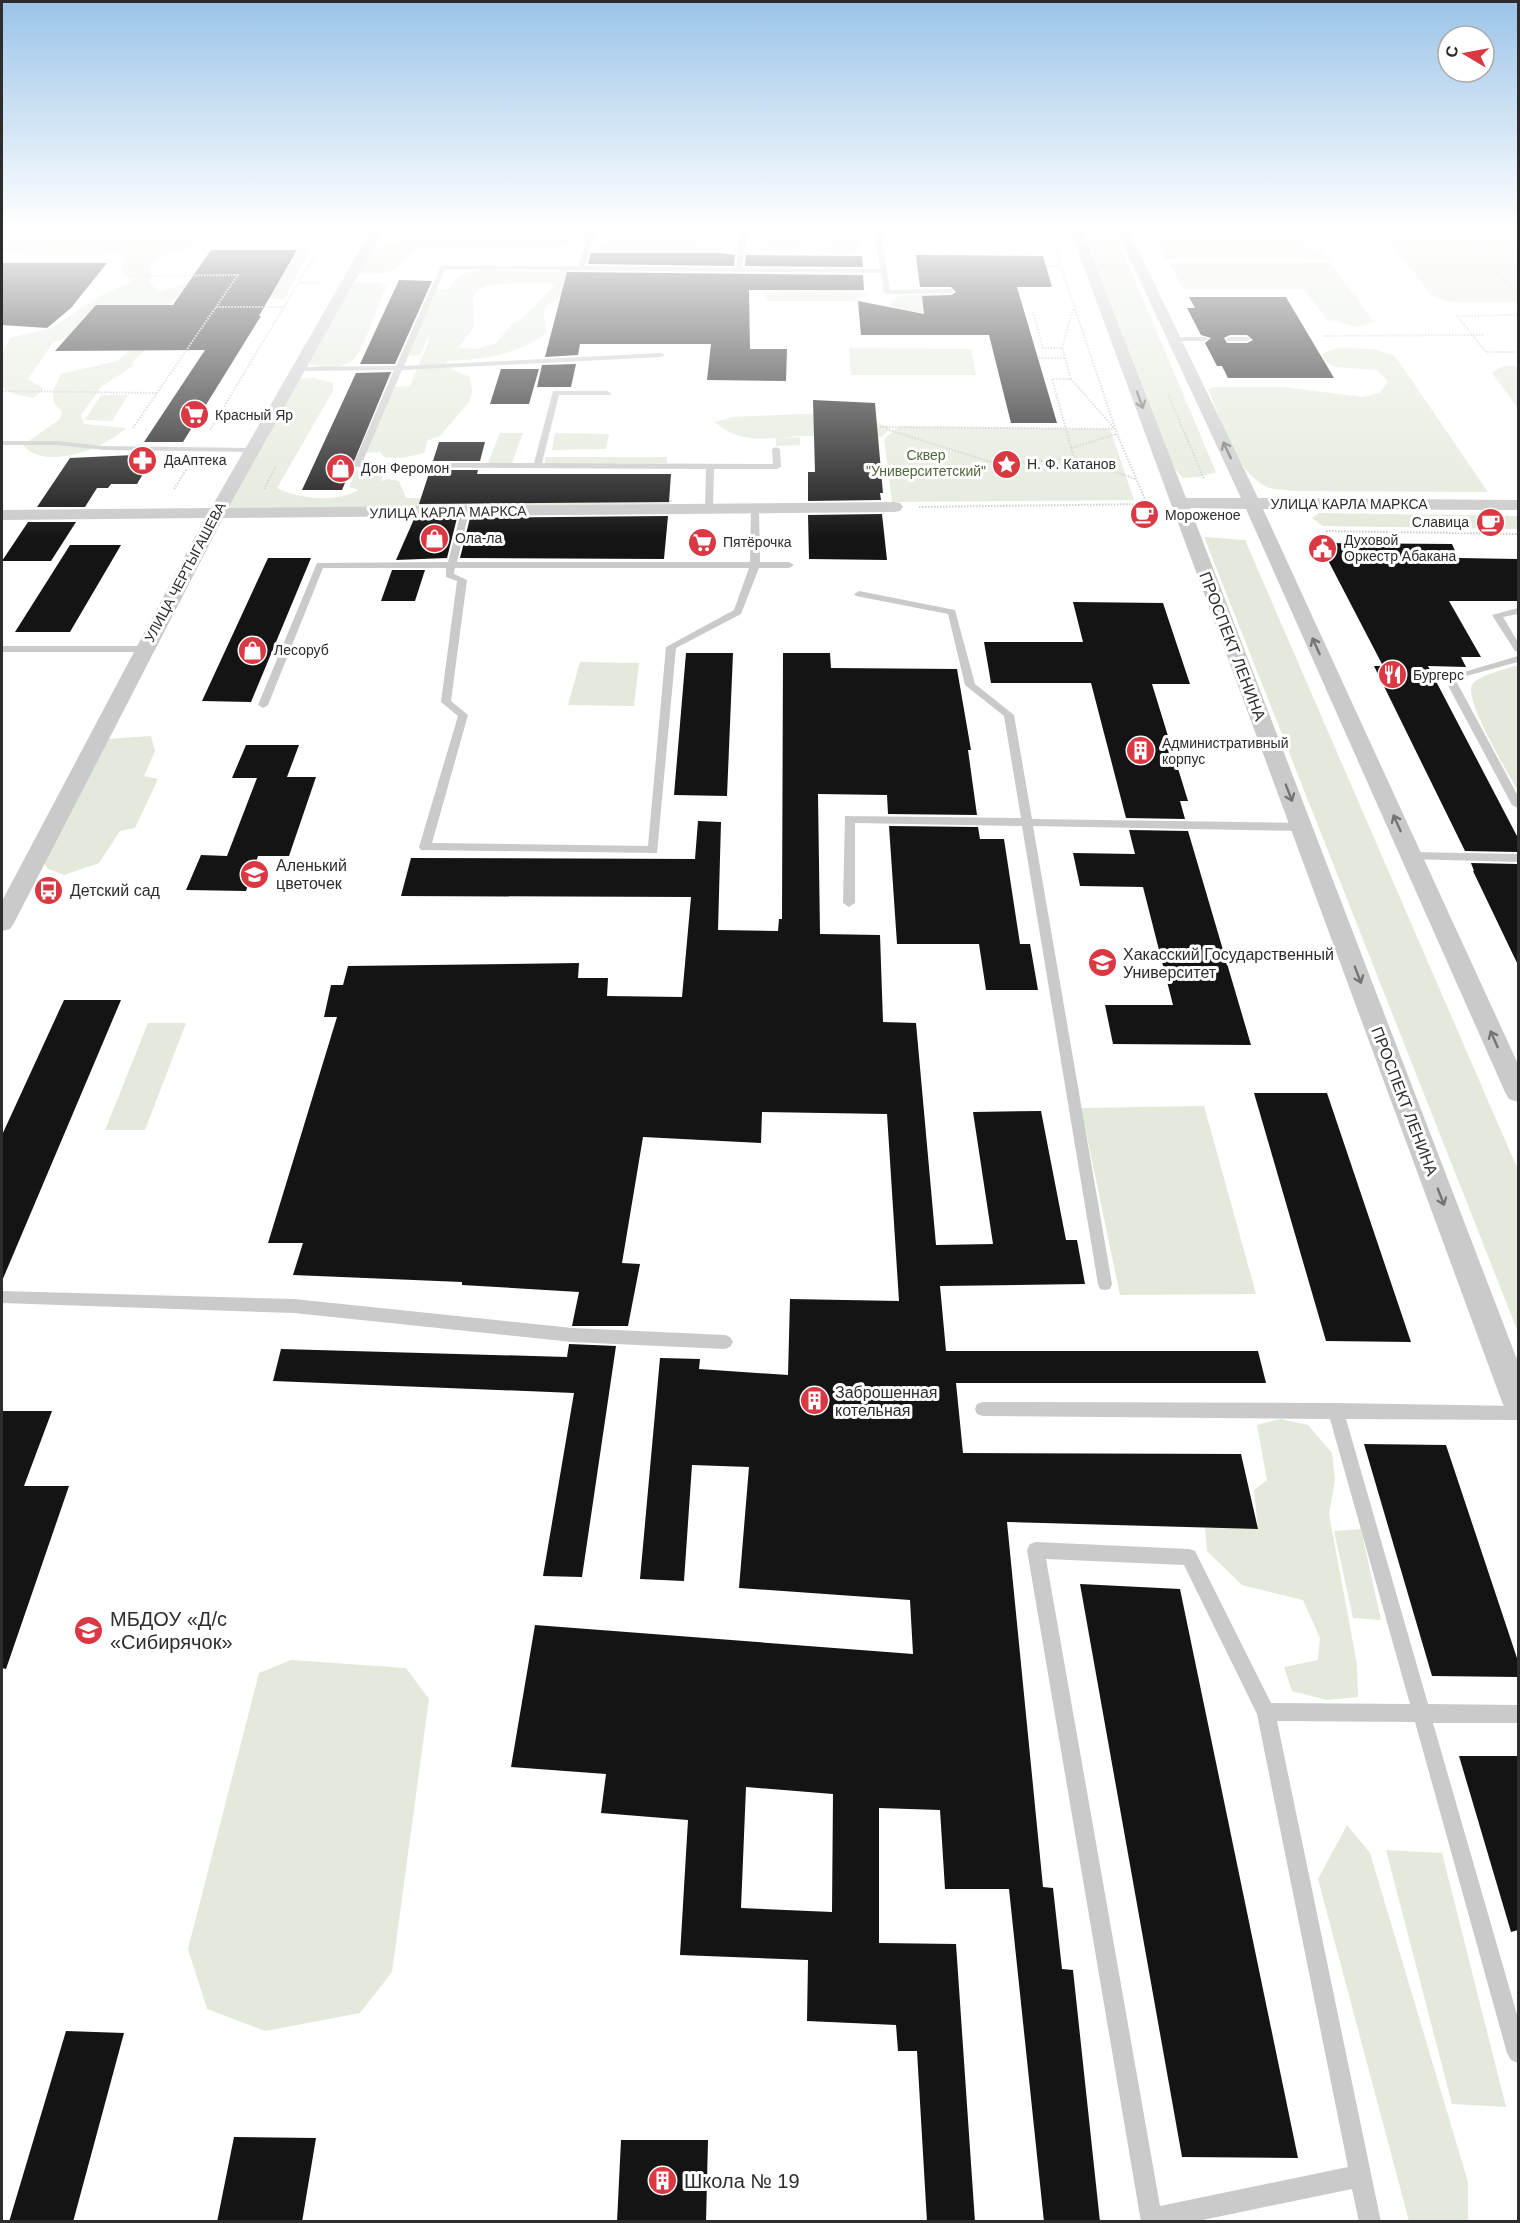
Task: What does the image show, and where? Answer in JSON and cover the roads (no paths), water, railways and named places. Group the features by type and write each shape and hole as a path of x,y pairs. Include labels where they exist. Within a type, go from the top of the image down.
{"street":[{"name":"УЛИЦА ЧЕРТЫГАШЕВА","path":"2,923 216,514 319,331"},
{"name":"ПРОСПЕКТ ЛЕНИНА","path":"1114,331 1518,1402"},
{"path":"1169,331 1252,503 1518,1092"},
{"name":"УЛИЦА КАРЛА МАРКСА","path":"1179,503 1518,505"},
{"name":"УЛИЦА КАРЛА МАРКСА","path":"2,516 894,507"}],"lane":[{"path":"415,331 357,465 777,467 776,449"},
{"path":"1173,339 1205,339"},
{"path":"1230,339 1247,339"},
{"path":"297,369 400,368 661,355"},
{"path":"537,467 556,393 607,393"},
{"path":"2,443 57,443 104,448 252,450"},
{"path":"709,509 710,467"},
{"path":"465,512 448,575 462,580 446,702 463,715 425,847 652,849 671,647 738,612 755,566 755,509"},
{"path":"262,705 320,565 789,566"},
{"path":"859,594 952,612 970,685 1009,716 1105,1284"},
{"path":"1518,611 1497,615 1518,649"},
{"path":"2,649 145,649"},
{"path":"1518,659 1449,678 1518,805"},
{"path":"849,903 849,819 1302,827"},
{"path":"1412,856 1518,858"},
{"path":"2,1297 294,1306 572,1335 725,1341"},
{"path":"983,1409 1518,1413"},
{"path":"1335,1410 1518,2053"},
{"path":"1360,2176 1151,2219 1036,1550 1189,1557 1266,1712 1370,2222"},
{"path":"1266,1712 1518,1714"}],"place":[{"name":"Красный Яр","path":"194,415"},
{"name":"ДаАптека","path":"143,460"},
{"name":"Н. Ф. Катанов","path":"1006,464"},
{"name":"Дон Феромон","path":"340,468"},
{"name":"Мороженое","path":"1144,515"},
{"name":"Славица","path":"1490,522"},
{"name":"Ола-ла","path":"434,538"},
{"name":"Пятёрочка","path":"702,542"},
{"name":"Духовой Оркестр Абакана","path":"1323,548"},
{"name":"Лесоруб","path":"253,650"},
{"name":"Бургерс","path":"1392,675"},
{"name":"Административный корпус","path":"1141,751"},
{"name":"Аленький цветочек","path":"255,874"},
{"name":"Детский сад","path":"49,890"},
{"name":"Хакасский Государственный Университет","path":"1102,963"},
{"name":"Заброшенная котельная","path":"814,1401"},
{"name":"МБДОУ «Д/с «Сибирячок»","path":"89,1631"},
{"name":"Школа № 19","path":"663,2181"}],"park label":[{"name":"Сквер \"Университетский\"","path":"926,463"}]}
